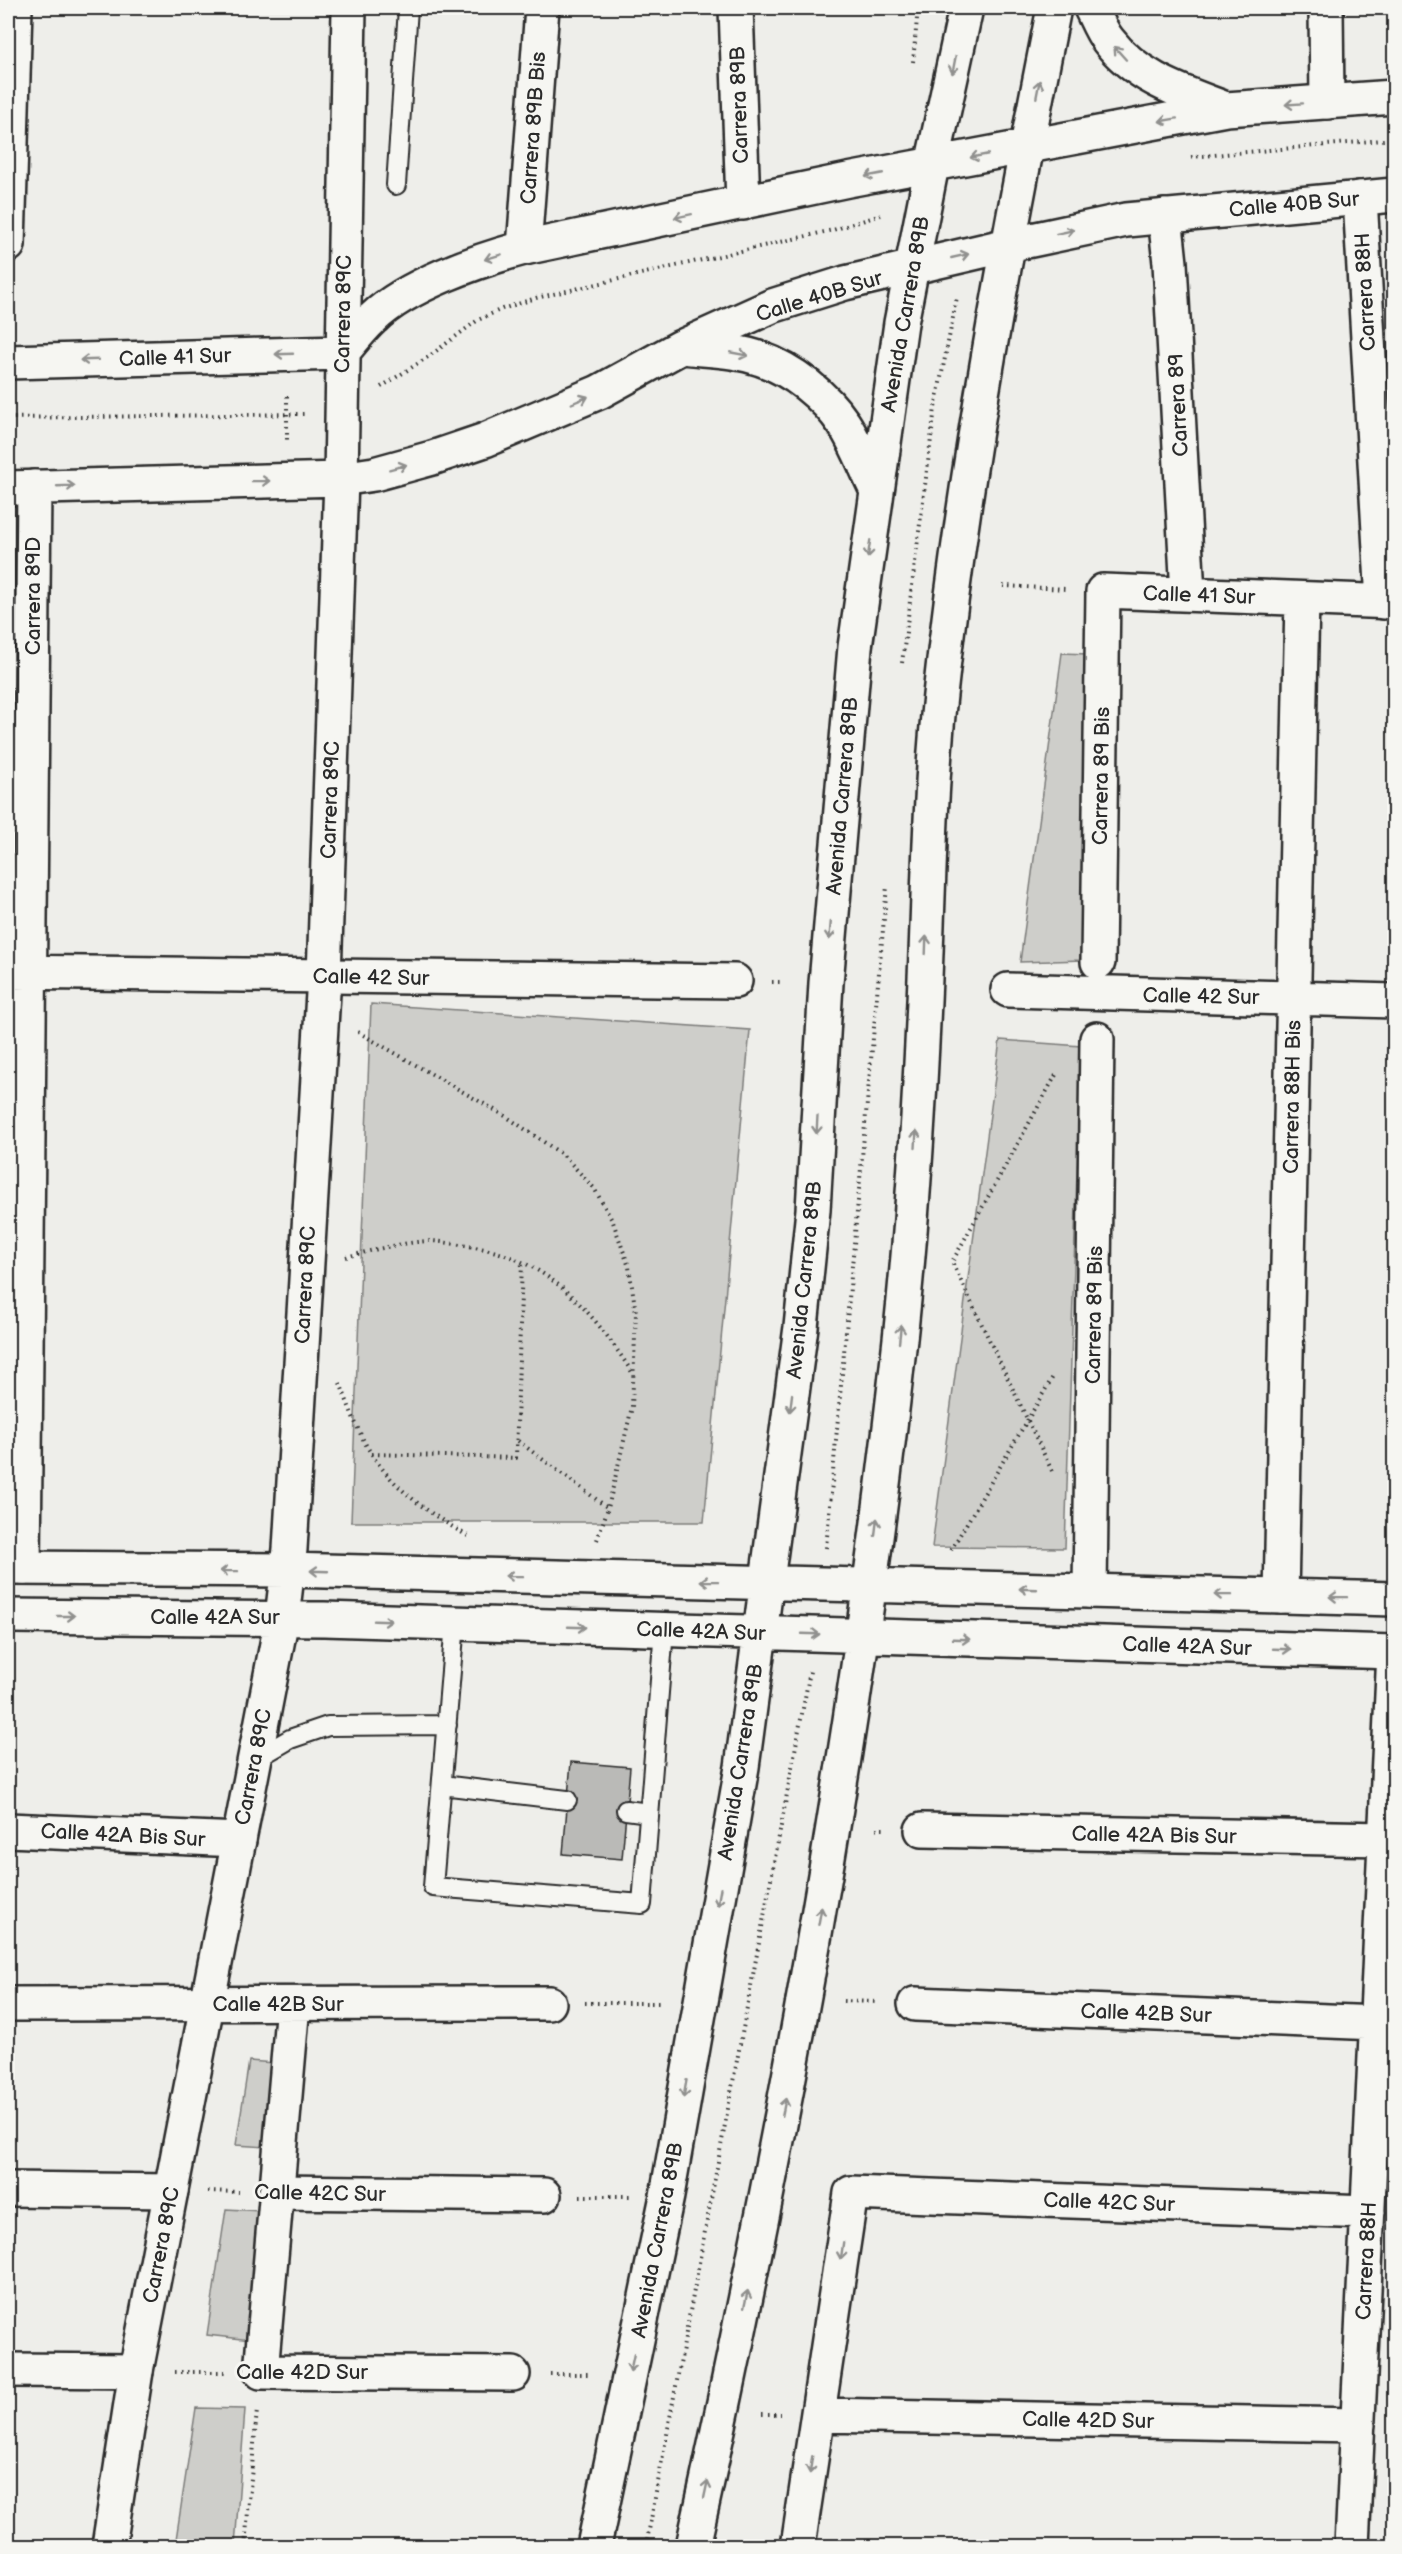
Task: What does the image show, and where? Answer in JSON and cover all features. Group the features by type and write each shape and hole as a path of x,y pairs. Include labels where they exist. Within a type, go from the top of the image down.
{"street":[{"path":"8,245 15,8"},
{"name":"Carrera 89C","path":"109,2547 136,2371 282,1618 287,1570 324,976 341,479 349,8"},
{"name":"Carrera 89B Bis","path":"524,248 542,8"},
{"name":"Carrera 89B","path":"736,8 742,203"},
{"name":"Avenida Carrera 89B","path":"594,2547 667,2196 740,1778 801,1327 813,1210 826,983 855,647 901,323 966,8"},
{"path":"693,2547 768,2191 835,1828 900,1338 913,1190 939,699 965,508 997,307 1054,8"},
{"path":"1091,8 1107,39 1131,66 1169,87 1226,110"},
{"path":"1326,8 1327,102"},
{"path":"342,353 374,316 408,295 459,269 524,248 932,165 1226,110 1395,98"},
{"name":"Calle 40B Sur","path":"341,479 374,474 423,461 485,440 599,392 681,347 772,306 845,283 1103,224 1165,216 1395,195"},
{"name":"Carrera 88H","path":"1360,198 1389,602"},
{"name":"Carrera 89","path":"1165,216 1170,263 1188,594"},
{"path":"681,347 725,351 761,359 794,376 824,399 844,425 877,491"},
{"name":"Calle 41 Sur","path":"8,362 342,353"},
{"path":"21,488 341,479"},
{"name":"Carrera 89D","path":"16,1568 21,488"},
{"name":"Calle 41 Sur","path":"1103,591 1389,602"},
{"name":"Carrera 89 Bis","path":"1098,962 1103,591"},
{"name":"Carrera 88H Bis","path":"1281,1596 1302,599"},
{"name":"Calle 42 Sur","path":"19,972 735,981"},
{"name":"Calle 42 Sur","path":"1008,990 1395,1001"},
{"name":"Carrera 89 Bis","path":"1090,1591 1097,1039"},
{"path":"16,1568 287,1570 1395,1599"},
{"name":"Calle 42A Sur","path":"8,1616 282,1618 1394,1652"},
{"name":"Carrera 88H","path":"1353,2547 1368,2212 1382,2160 1377,2023 1394,1652"},
{"name":"Calle 42A Bis Sur","path":"8,1830 239,1840"},
{"name":"Calle 42A Bis Sur","path":"922,1830 1385,1839"},
{"name":"Calle 42B Sur","path":"8,2004 549,2003"},
{"path":"261,2372 293,2004"},
{"name":"Calle 42B Sur","path":"915,2004 1377,2023"},
{"path":"8,2189 171,2191"},
{"name":"Calle 42C Sur","path":"276,2192 544,2195"},
{"name":"Calle 42C Sur","path":"818,2415 851,2193 1368,2212"},
{"path":"8,2370 136,2371"},
{"name":"Calle 42D Sur","path":"261,2372 513,2374"},
{"path":"798,2547 818,2415"},
{"name":"Calle 42D Sur","path":"818,2415 1358,2425"}],"lane":[{"path":"396,185 408,8"},
{"path":"455,1623 433,1887 642,1904 664,1630"},
{"path":"254,1760 290,1739 328,1726 447,1725"},
{"path":"442,1785 567,1800"},
{"path":"626,1810 649,1813"}],"path":[{"path":"912,65 918,8"},
{"path":"1180,158 1395,139"},
{"path":"8,418 301,414 342,406 374,391 428,357 477,320 502,309 536,298 833,230 888,213"},
{"path":"901,323 997,307"},
{"path":"902,668 934,408 954,314"},
{"path":"287,396 287,450"},
{"path":"1003,586 1103,591"},
{"path":"825,1560 888,875"},
{"path":"352,1028 507,1117 563,1155 594,1188 613,1222 629,1267 636,1313 634,1374 632,1407 608,1508 595,1544"},
{"path":"1054,1476 952,1262 1060,1068"},
{"path":"341,1258 386,1247 429,1241 474,1246 522,1260 554,1280 586,1309 612,1341 634,1374"},
{"path":"372,1454 516,1458 522,1260"},
{"path":"950,1553 1059,1366"},
{"path":"339,1381 372,1454 395,1482 418,1504 473,1539"},
{"path":"517,1440 608,1508"},
{"path":"646,2547 811,1666"},
{"path":"549,2003 673,2003"},
{"name":"Calle 42C Sur","path":"171,2191 276,2192"},
{"path":"544,2195 633,2196"},
{"name":"Calle 42D Sur","path":"136,2371 261,2372"},
{"path":"245,2547 261,2372"},
{"path":"513,2374 597,2374"}],"shaded area":[{"path":"1062,653 1087,654 1083,960 1020,962"},
{"path":"371,1004 750,1030 704,1522 351,1522"},
{"path":"1000,1040 1081,1046 1065,1548 932,1547"},
{"path":"249,2061 274,2063 267,2147 236,2145"},
{"path":"226,2209 262,2211 251,2340 207,2335"},
{"path":"196,2408 245,2409 235,2546 175,2546"}],"building":[{"path":"571,1762 630,1767 622,1859 563,1854"}]}
